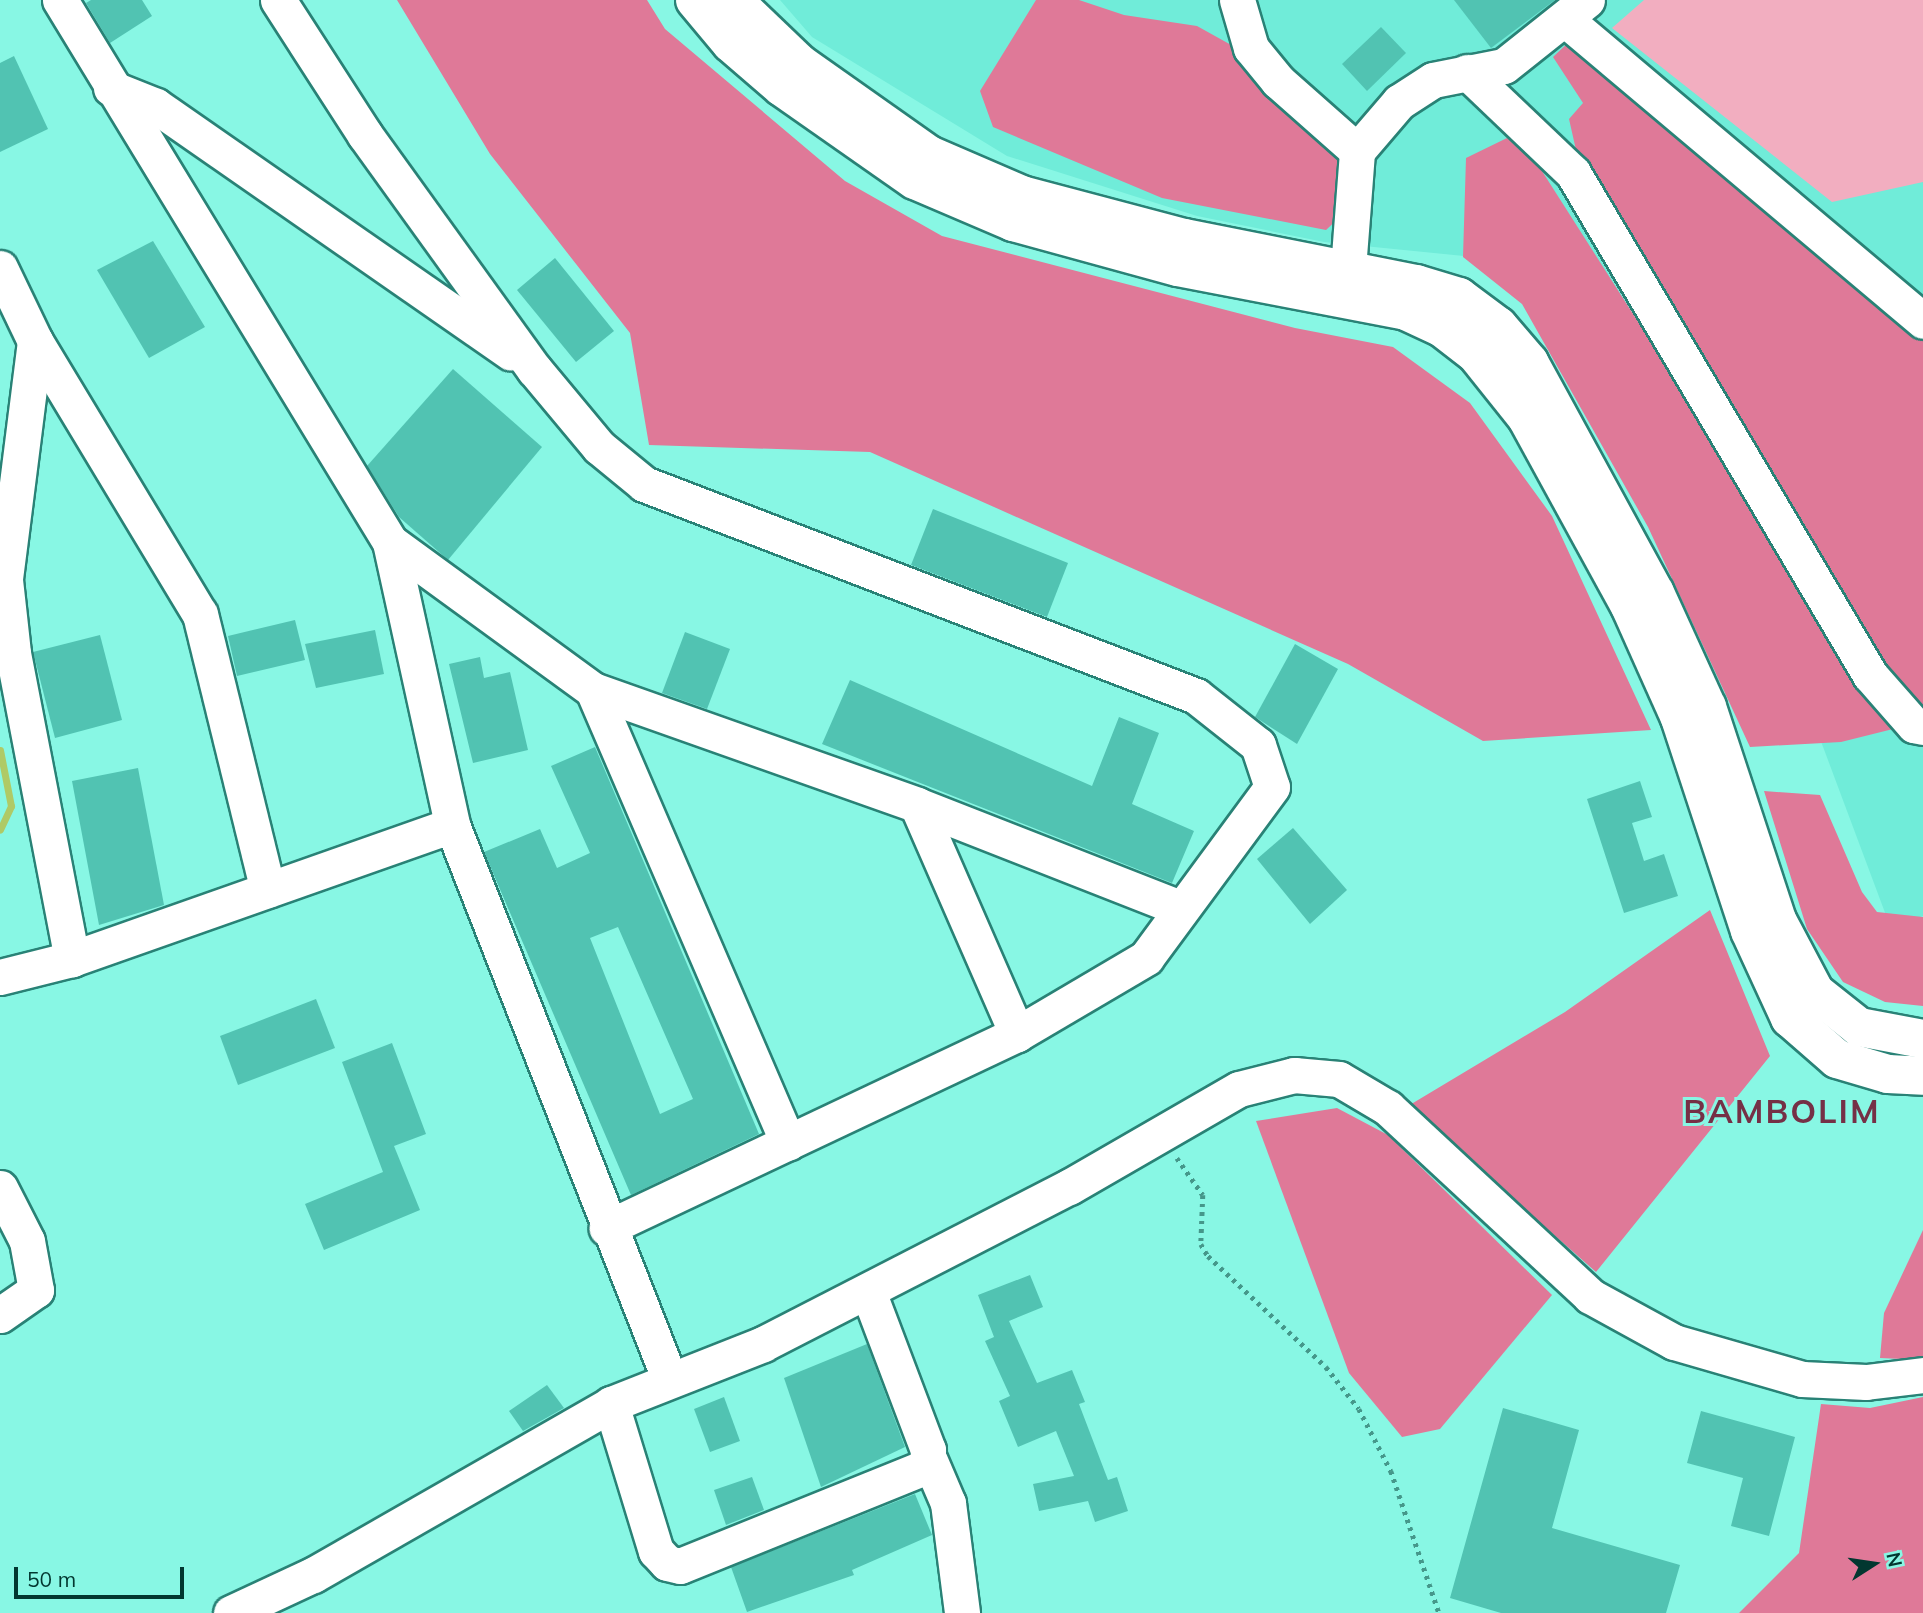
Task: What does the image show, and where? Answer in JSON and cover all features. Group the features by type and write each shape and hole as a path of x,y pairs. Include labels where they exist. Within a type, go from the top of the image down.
{"main road":[{"path":"695,0 731,43 782,87 915,180 1013,222 1178,267 1406,311 1441,327 1476,354 1527,418 1630,606 1679,718 1750,931 1790,1018 1837,1059 1888,1074 1923,1076"},
{"path":"733,0 800,64 929,155 1022,195 1184,238 1348,269 1459,297 1498,326 1529,362 1655,593 1707,707 1777,920 1815,992 1859,1027 1923,1039"}],"street":[{"path":"60,0 111,88 390,542 452,825 607,1228 669,1378"},
{"path":"278,0 365,135 534,369 599,447 644,484 1196,696 1258,745 1272,788 1180,908 1146,958 1017,1034 607,1228"},
{"path":"1237,0 1251,48 1278,81 1357,151"},
{"path":"1348,269 1357,151 1399,102 1433,80 1504,66 1576,10 1923,321"},
{"path":"1467,72 1573,173 1870,675 1914,725 1923,727"},
{"path":"111,88 156,106 534,369"},
{"path":"0,268 34,341 200,614 268,890"},
{"path":"34,341 5,580 13,653 72,959"},
{"path":"390,542 593,690 917,805 1180,908"},
{"path":"593,690 789,1143"},
{"path":"917,805 1017,1034"},
{"path":"0,977 72,959 452,825"},
{"path":"231,1613 313,1575 611,1404 669,1378 762,1344 868,1291 1160,1135 1239,1089 1294,1075 1339,1079 1388,1108 1590,1296 1674,1342 1802,1379 1866,1382 1923,1375"},
{"path":"0,1188 27,1241 36,1290 0,1315"},
{"path":"868,1291 948,1503 962,1613"},
{"path":"611,1404 656,1551 667,1563 680,1566 930,1461"}],"path":[{"path":"1160,1135 1203,1195 1200,1244 1208,1256 1326,1367 1359,1409 1391,1471 1439,1613"}],"shaded area":[{"path":"397,0 647,0 665,29 845,181 942,236 1295,328 1393,347 1470,403 1552,516 1651,730 1483,741 1348,664 870,452 649,445 630,333 490,154"},
{"path":"780,0 1923,0 1923,916 1890,926 1813,720 1534,263 1324,242 1197,216 1007,156 812,37"},
{"path":"1036,0 1079,0 1124,15 1197,26 1242,51 1349,166 1341,216 1326,230 1162,198 993,127 980,91"},
{"path":"1644,0 1923,0 1923,182 1832,202 1612,28"},
{"path":"1571,40 1923,339 1923,709 1886,682 1576,150 1569,119 1583,103 1553,57"},
{"path":"1507,138 1533,157 1897,728 1841,742 1750,747 1648,527 1522,304 1463,257 1466,158"},
{"path":"1764,791 1820,795 1862,892 1877,912 1923,917 1923,1006 1885,1002 1843,982 1807,929"},
{"path":"1710,910 1770,1056 1596,1272 1408,1106 1565,1012"},
{"path":"1337,1108 1388,1135 1552,1295 1440,1429 1402,1437 1349,1373 1256,1121"},
{"path":"1923,1230 1923,1360 1880,1358 1884,1313"},
{"path":"1923,1397 1923,1613 1739,1613 1799,1553 1821,1404 1870,1408"}],"building":[{"path":"91,0 142,0 152,16 110,43 86,3"},
{"path":"1454,0 1555,0 1491,48"},
{"path":"1381,27 1406,53 1367,91 1342,64"},
{"path":"14,56 48,129 0,152 0,63"},
{"path":"153,241 205,327 149,358 97,270"},
{"path":"555,258 614,331 576,362 517,290"},
{"path":"453,369 542,447 448,560 399,517 367,466"},
{"path":"933,509 1068,563 1047,617 911,565"},
{"path":"295,620 305,660 237,676 228,636"},
{"path":"375,630 384,674 316,688 305,644"},
{"path":"685,632 730,649 707,709 662,693"},
{"path":"100,635 122,720 55,738 33,652"},
{"path":"1295,644 1338,669 1297,744 1255,717"},
{"path":"480,657 484,678 510,672 528,750 473,763 449,664"},
{"path":"850,680 1092,786 1119,717 1159,733 1132,804 1194,831 1172,883 822,744"},
{"path":"595,747 759,1134 631,1195 484,852 540,829 557,868 590,853 551,766","holes":["618,927 693,1099 660,1114 590,938"]},
{"path":"138,768 164,905 99,925 72,781"},
{"path":"1640,781 1652,817 1632,823 1644,861 1664,854 1678,896 1624,913 1587,799"},
{"path":"1293,828 1347,890 1310,924 1257,859"},
{"path":"316,999 335,1048 238,1085 220,1036"},
{"path":"392,1043 426,1134 394,1146 420,1210 324,1250 305,1204 383,1172 342,1062"},
{"path":"1030,1275 1043,1307 1009,1321 1037,1383 1072,1370 1085,1402 1079,1404 1108,1480 1117,1477 1128,1511 1095,1522 1088,1501 1039,1511 1033,1484 1074,1476 1056,1431 1018,1447 999,1401 1010,1396 985,1341 994,1337 978,1295"},
{"path":"867,1344 905,1447 821,1487 784,1378"},
{"path":"547,1385 564,1408 523,1431 509,1411"},
{"path":"724,1397 740,1441 710,1452 694,1409"},
{"path":"1503,1408 1579,1430 1552,1528 1680,1565 1666,1613 1501,1613 1450,1598"},
{"path":"1701,1411 1795,1437 1769,1536 1731,1526 1743,1478 1687,1463"},
{"path":"752,1477 764,1510 726,1525 714,1490"},
{"path":"915,1494 932,1535 852,1570 854,1575 747,1612 731,1567"}],"waterway":[{"path":"0,750 11,806 0,830"}],"district":[{"name":"BAMBOLIM","path":"1782,1111"}]}
